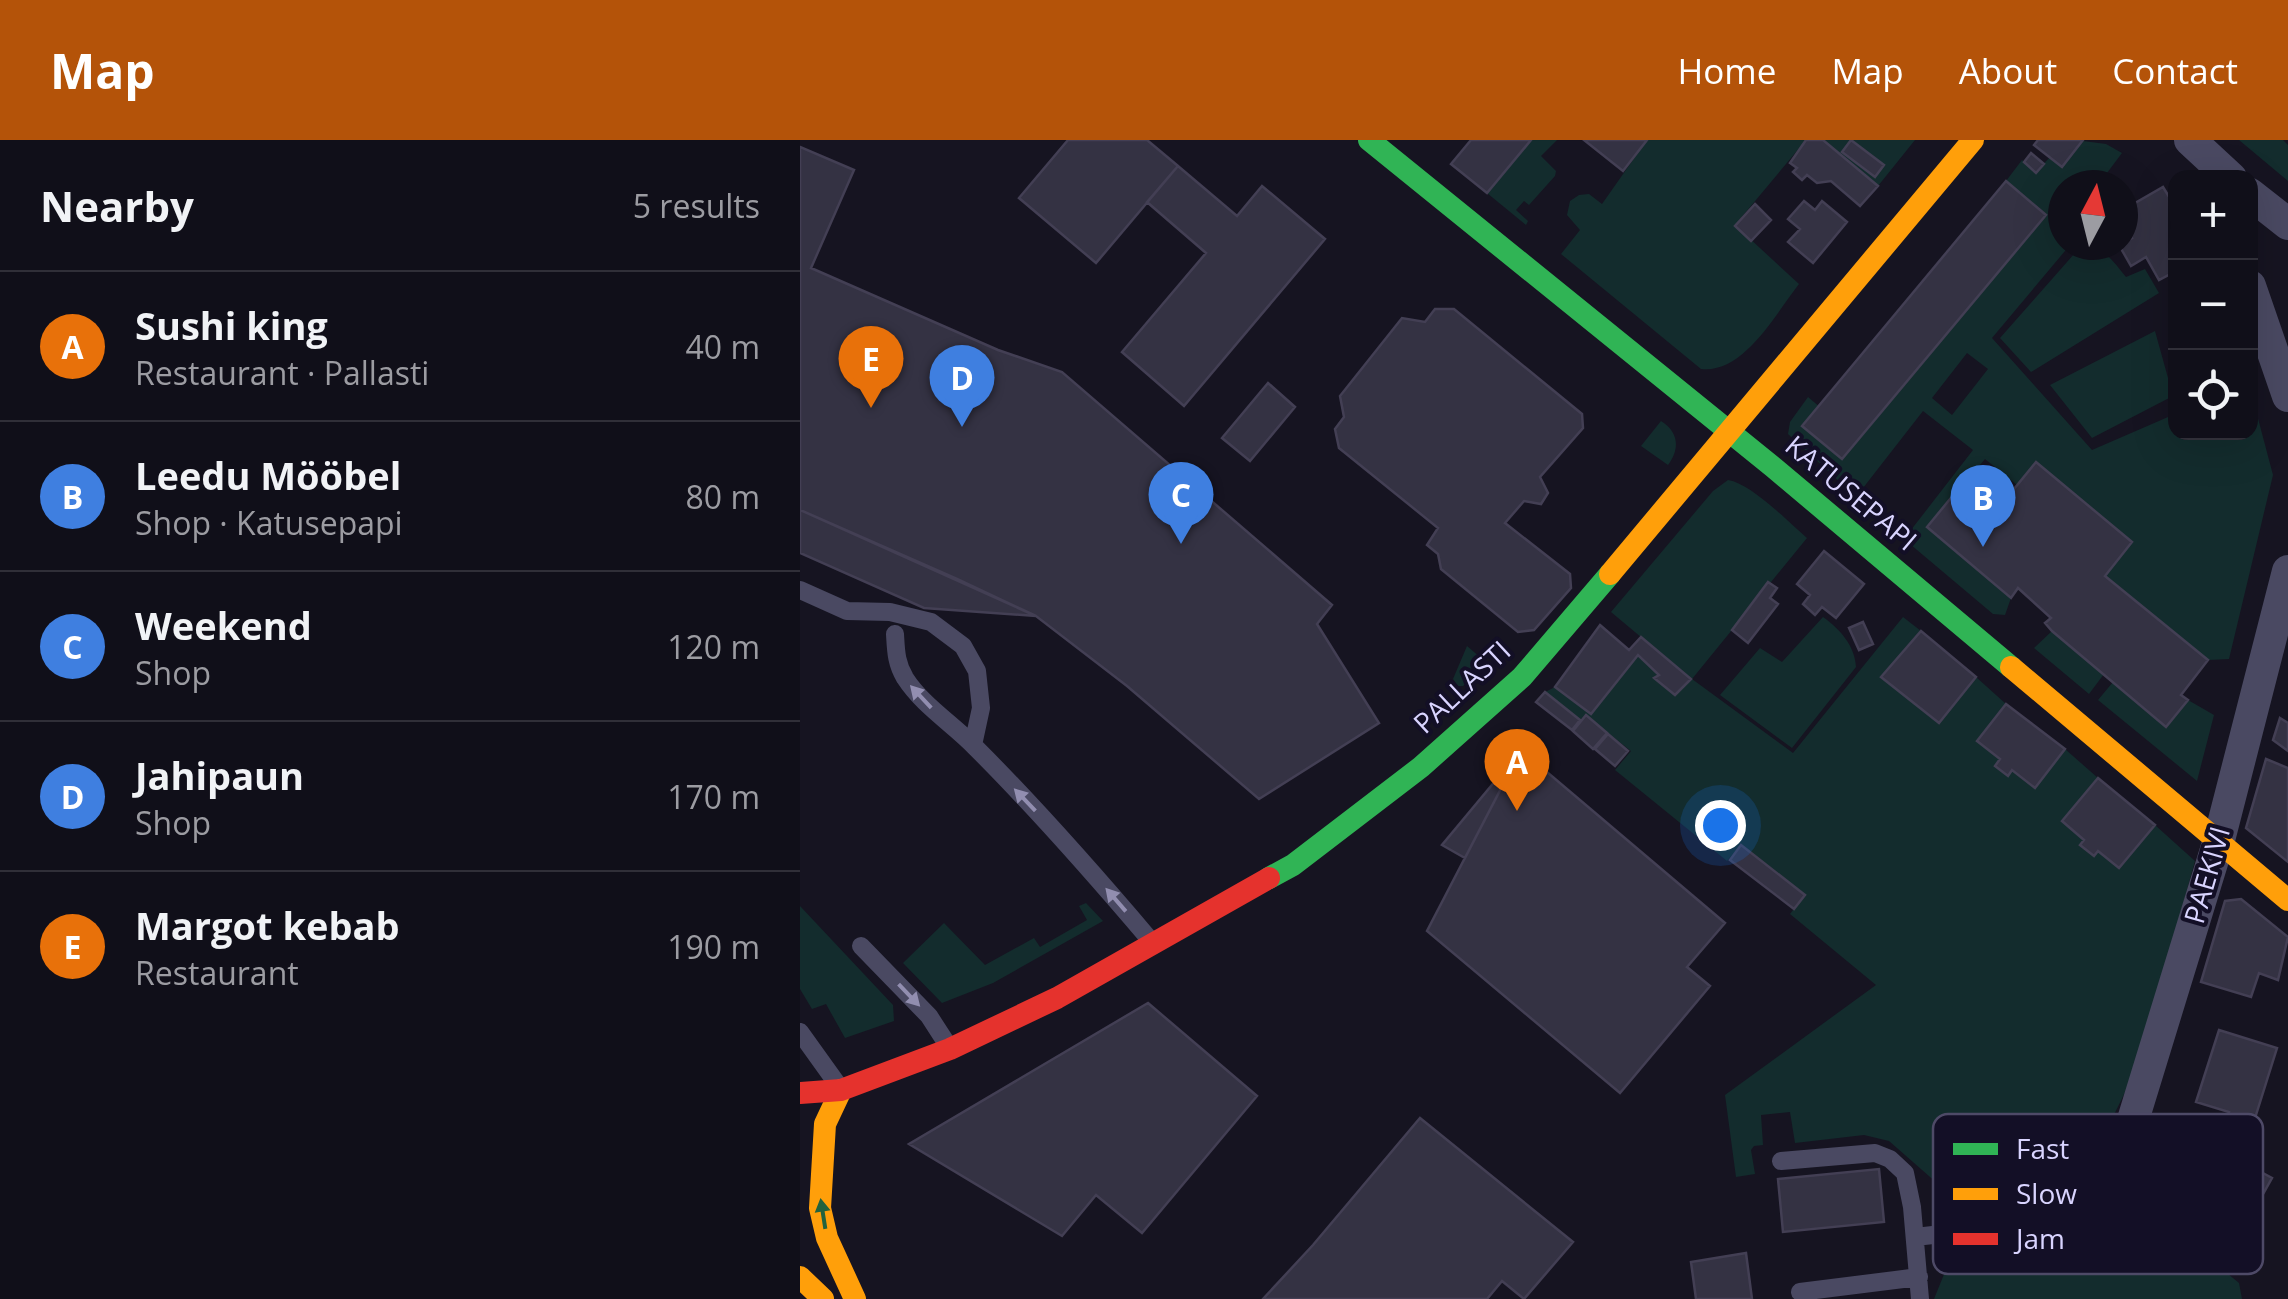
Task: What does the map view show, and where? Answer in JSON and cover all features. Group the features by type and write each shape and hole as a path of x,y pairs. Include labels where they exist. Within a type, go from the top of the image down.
{"street":[{"name":"KATUSEPAPI","path":"1368,140 1730,432 2288,900"},
{"name":"PALLASTI","path":"800,1093 842,1090 950,1049 1058,998 1294,865 1329,840 1522,676 1972,140"},
{"path":"2190,140 2220,170"},
{"path":"2258,200 2288,224"},
{"path":"2258,309 2288,396"},
{"name":"PAEKIVI","path":"2135,1114 2218,840 2288,570"},
{"path":"842,1090 825,1124 820,1208 827,1238 855,1299"},
{"path":"800,1145 825,1124"},
{"path":"800,1277 823,1299"}],"lane":[{"path":"800,590 847,612 890,612 932,622 962,646 977,671 982,708 973,745"},
{"path":"895,634 896,662 907,682 1078,856 1154,945"},
{"path":"861,946 929,1016 950,1049"},
{"path":"800,1032 842,1090"},
{"path":"1781,1161 1875,1153 1890,1159 1905,1173 1920,1299"},
{"path":"1915,1237 1933,1235"},
{"path":"1800,1292 1919,1277"}],"green space":[{"path":"1531,140 1557,140 1541,156 1556,171 1529,205 1524,201 1516,210 1528,221 1526,225 1487,193"},
{"path":"1647,140 1806,140 1735,225 1799,284 1758,339 1731,362 1717,368 1701,369 1561,254 1580,230 1567,215 1570,201 1589,194 1602,204"},
{"path":"1823,140 1915,140 1878,186"},
{"path":"2239,140 2283,140 2288,145 2288,181"},
{"path":"2083,141 2106,144 2122,153 2109,170 2048,170 2048,260 2057,260 1992,338 2092,450 2168,417 2168,440 2258,440 2258,418 2273,475 2229,659 2208,660 2105,576 2132,542 2037,463 2017,485 1985,459 1928,527 2011,598 2005,615 1993,614 1904,539 1973,450 1923,411 1856,497 1788,434 1790,422 1808,397 1821,408 1802,426 1843,459 2046,215 2006,181 2022,160 2036,172 2050,157 2062,166","holes":["1967,353 1988,369 1952,415 1932,398"]},
{"path":"2069,260 2112,260 2126,277 2145,269 2159,293 2031,372 2000,338"},
{"path":"2155,331 2168,378 2168,399 2092,438 2050,385"},
{"path":"1661,421 1676,441 1668,465 1641,446"},
{"path":"1728,480 1737,483 1807,538 1692,679 1793,753 1903,617 1921,631 1882,678 1939,723 1976,677 2006,704 1996,767 2007,776 2012,770 2035,788 2065,749 2098,778 2062,821 2084,840 2081,846 2093,856 2098,851 2119,868 2155,825 2195,861 2138,1066 2114,1114 1933,1114 1933,1180 1889,1141 1864,1135 1795,1143 1790,1112 1761,1115 1763,1145 1751,1150 1755,1174 1736,1177 1725,1095 1876,985 1790,914 1805,894 1741,845 1727,861 1615,770 1631,751 1586,716 1580,720 1545,692 1555,687 1591,714 1638,655 1659,675 1655,679 1675,695 1691,679 1611,612 1713,491"},
{"path":"1823,617 1846,639 1856,667 1792,748 1720,695 1760,648 1782,662"},
{"path":"2052,631 2104,674 2089,694 2034,648"},
{"path":"1467,646 1488,664 1458,686 1453,679"},
{"path":"2113,682 2165,726 2188,700 2214,715 2197,781 2098,700"},
{"path":"1086,903 1103,921 993,983 942,1003 903,963 944,923 985,965 1034,938 1040,947 1087,920 1079,906"},
{"path":"800,906 893,1005 894,1021 845,1038 826,1004 812,1009 800,989"},
{"path":"1944,1274 2228,1274 2239,1283 2242,1299 1934,1299"}],"building":[{"path":"1068,140 1147,140 1178,166 1096,263 1019,198"},
{"path":"1471,140 1531,140 1487,193 1451,164"},
{"path":"1584,140 1647,140 1623,171"},
{"path":"1806,140 1823,140 1878,186 1860,206 1831,181 1817,183 1807,175 1802,180 1790,163"},
{"path":"1851,140 1884,165 1875,177 1842,152"},
{"path":"2038,140 2083,140 2062,167 2034,145"},
{"path":"800,147 854,170 811,268 998,350 1062,372 1332,605 1317,624 1379,723 1259,799 1127,686 1036,616 800,510"},
{"path":"2031,153 2044,164 2036,173 2024,162"},
{"path":"1178,166 1237,216 1262,186 1325,239 1184,406 1122,352 1206,253 1147,202"},
{"path":"2006,181 2046,215 1842,459 1802,426"},
{"path":"2163,187 2168,195 2168,275 2159,280 2146,257 2131,266 2128,260 2138,260 2138,201"},
{"path":"1804,201 1815,210 1822,201 1847,222 1813,263 1788,242 1800,229 1788,219"},
{"path":"1755,204 1771,220 1751,241 1735,226"},
{"path":"1435,309 1454,309 1582,414 1583,428 1540,477 1548,493 1541,504 1524,501 1505,523 1570,574 1571,588 1534,630 1518,632 1441,569 1438,554 1427,545 1438,528 1339,448 1335,429 1344,417 1340,396 1402,318 1425,322"},
{"path":"1268,383 1295,407 1250,461 1222,438"},
{"path":"2036,462 2132,542 2105,576 2208,660 2181,695 2188,700 2166,727 2052,631 2045,623 2051,618 2018,588 2011,598 1927,527 1955,493 1981,515 2002,490 2009,495"},
{"path":"800,510 1036,616 924,608 800,553"},
{"path":"1824,551 1864,584 1836,618 1822,607 1815,615 1803,604 1810,595 1797,584"},
{"path":"1768,582 1777,588 1770,598 1778,604 1748,643 1732,630"},
{"path":"1863,622 1873,644 1859,650 1849,628"},
{"path":"1600,625 1629,650 1641,637 1691,679 1675,695 1654,678 1659,675 1638,655 1591,714 1555,687"},
{"path":"1921,631 1976,677 1939,723 1881,677"},
{"path":"1545,692 1580,720 1572,730 1536,702"},
{"path":"2006,704 2065,749 2035,788 2012,770 2008,776 1995,766 2000,759 1977,741"},
{"path":"1586,715 1607,733 1593,749 1573,731"},
{"path":"2280,718 2288,723 2288,751 2273,740"},
{"path":"1608,734 1628,751 1615,766 1595,749"},
{"path":"1521,750 1725,923 1687,967 1710,986 1620,1093 1427,931"},
{"path":"1521,750 1465,858 1442,845"},
{"path":"2266,759 2288,768 2288,862 2246,828"},
{"path":"2098,778 2155,825 2119,868 2098,851 2094,856 2080,845 2084,840 2062,821"},
{"path":"1741,845 1805,895 1794,909 1730,860"},
{"path":"2241,899 2288,937 2278,980 2259,973 2251,997 2201,982 2225,901"},
{"path":"1148,1003 1257,1096 1142,1233 1096,1195 1062,1236 909,1144"},
{"path":"2219,1030 2277,1048 2256,1114 2228,1114 2196,1102"},
{"path":"1420,1118 1573,1242 1524,1299 1502,1281 1487,1299 1263,1299 1313,1245"},
{"path":"1879,1169 1884,1222 1783,1232 1778,1179"},
{"path":"2263,1173 2272,1178 2263,1194"},
{"path":"1746,1253 1752,1299 1696,1299 1691,1262"}],"traffic: fast":[{"path":"1369,140 1773,467 2011,667"},
{"path":"1269,878 1293,865 1421,767 1522,677 1610,574"}],"traffic: slow":[{"path":"1610,574 1973,140"},
{"path":"2011,667 2288,900"},
{"path":"841,1090 825,1124 820,1208 827,1238 855,1299"},
{"path":"800,1277 823,1299"}],"traffic: jam":[{"path":"800,1093 841,1090 950,1049 1057,998 1269,878"}],"place":[{"name":"Margot kebab","path":"871,408"},
{"name":"Jahipaun","path":"962,427"},
{"name":"Weekend","path":"1181,544"},
{"name":"Leedu Mööbel","path":"1983,547"},
{"name":"Sushi king","path":"1517,811"}]}
